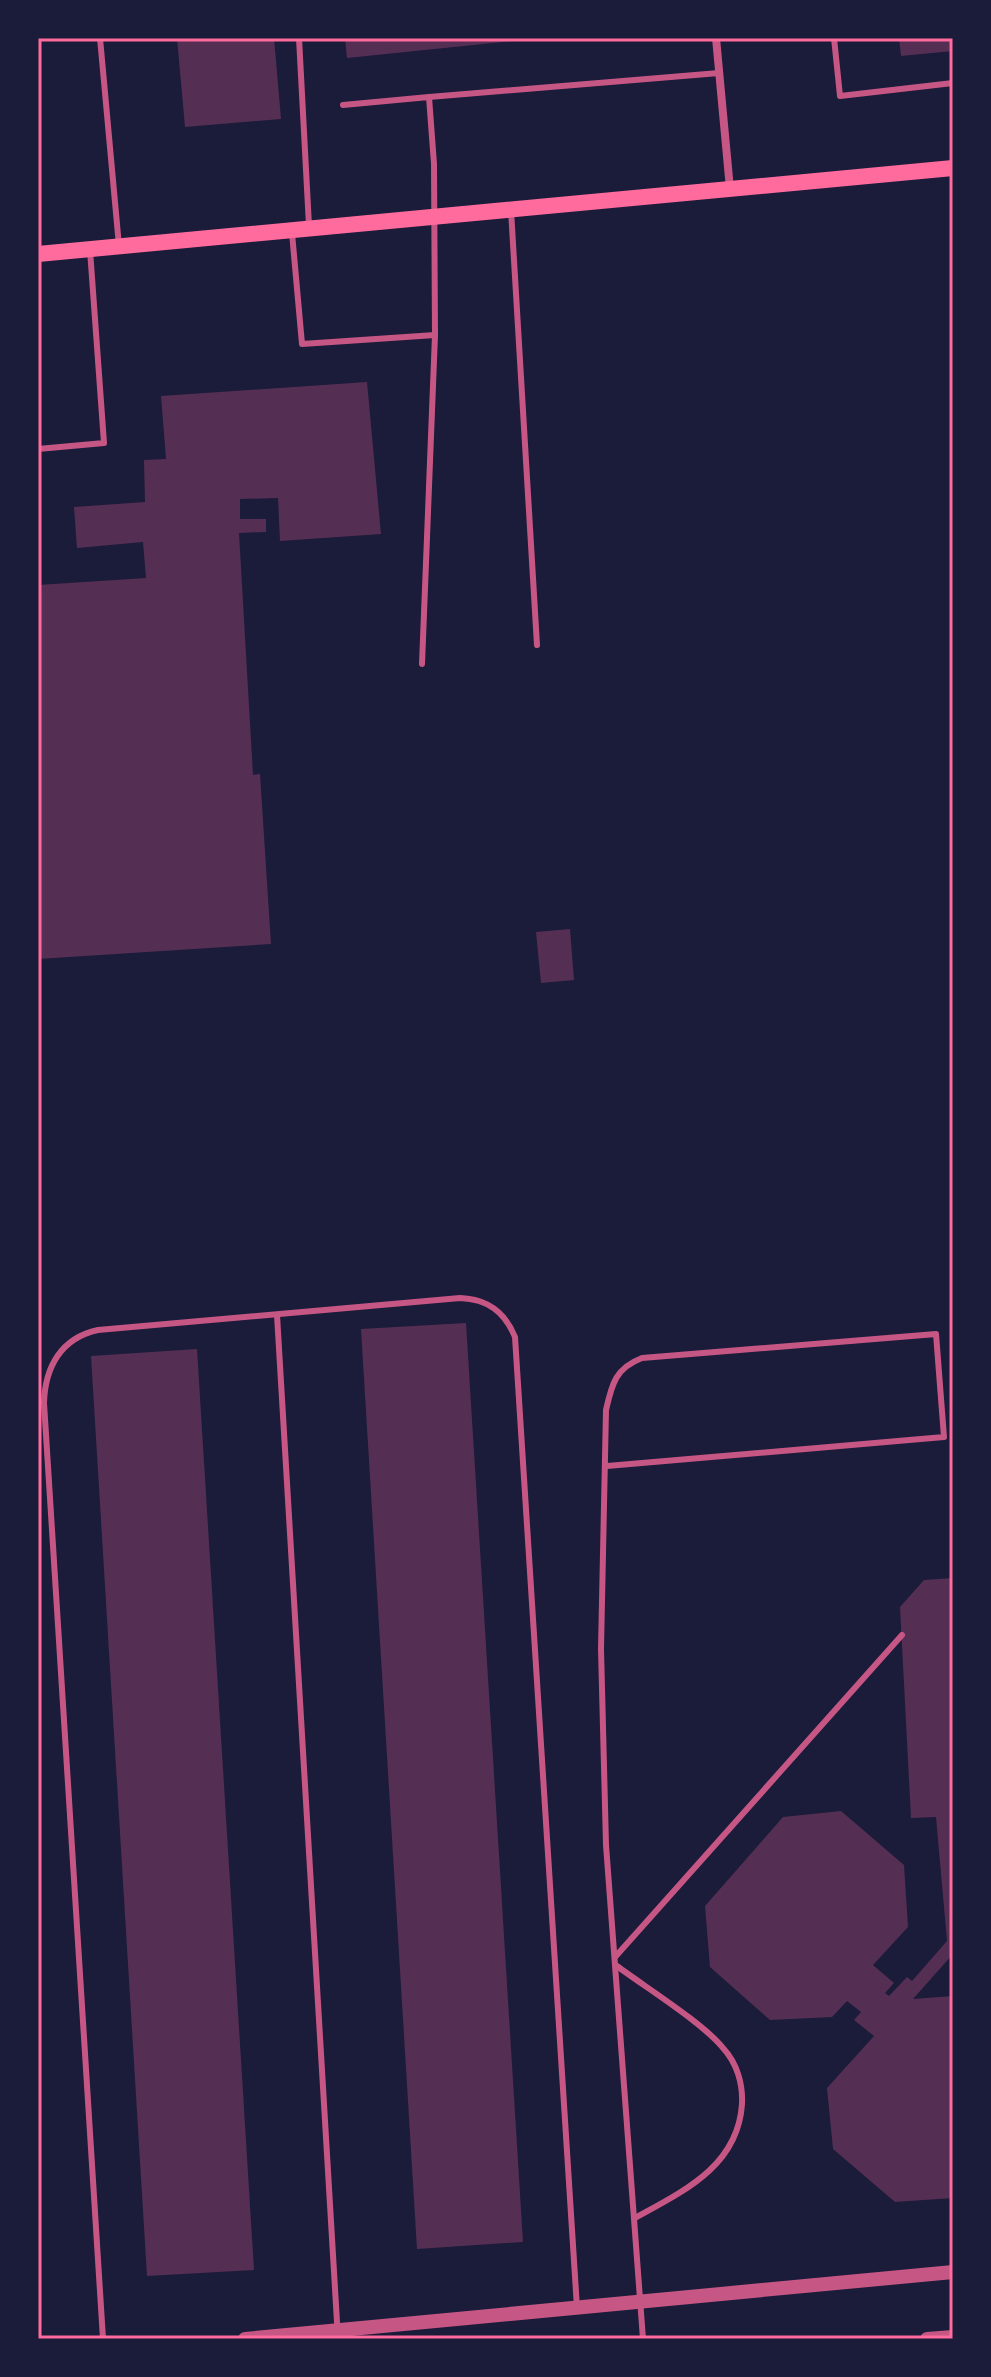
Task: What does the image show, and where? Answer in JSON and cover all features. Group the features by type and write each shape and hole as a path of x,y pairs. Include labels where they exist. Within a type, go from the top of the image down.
{"main road":[{"path":"38,254 953,168"}],"street":[{"path":"716,38 730,189"},
{"path":"245,2339 338,2334 641,2301 953,2272"},
{"path":"927,2339 953,2337"}],"lane":[{"path":"100,38 119,246"},
{"path":"299,38 309,228"},
{"path":"834,38 840,96 953,83"},
{"path":"343,105 719,73"},
{"path":"422,664 435,335 435,216 429,97"},
{"path":"511,209 537,645"},
{"path":"292,230 302,344 435,335"},
{"path":"38,449 104,443 90,249"},
{"path":"103,2339 44,1390 52,1362 67,1344 86,1333 471,1299 482,1301 503,1315 515,1337 577,2308"},
{"path":"277,1315 338,2334"},
{"path":"607,1466 944,1437 936,1334 642,1358 624,1365 612,1383 606,1410 601,1649 606,1845 643,2339"},
{"path":"616,1956 902,1635"},
{"path":"617,1965 721,2045 736,2068 742,2094 737,2132 722,2160 681,2192 635,2218"}],"building":[{"path":"177,38 274,38 281,119 185,127"},
{"path":"345,38 522,38 522,40 347,58"},
{"path":"899,38 953,38 953,51 901,56"},
{"path":"367,382 381,534 280,541 278,498 240,499 240,519 266,519 266,532 239,533 253,775 260,774 271,944 38,959 38,585 146,578 143,542 77,548 74,507 145,502 144,460 166,459 161,396"},
{"path":"570,929 574,980 541,983 536,932"},
{"path":"466,1323 523,2242 417,2249 361,1329"},
{"path":"197,1349 254,2270 147,2276 91,1356"},
{"path":"953,1578 953,1954 913,1999 953,1996 953,2198 895,2202 833,2149 827,2088 874,2036 854,2020 861,2012 847,2001 832,2017 770,2020 710,1967 705,1906 783,1817 841,1811 904,1865 908,1927 873,1965 894,1983 885,1993 889,1996 907,1977 912,1981 947,1941 936,1817 911,1818 900,1607 924,1580"}]}
